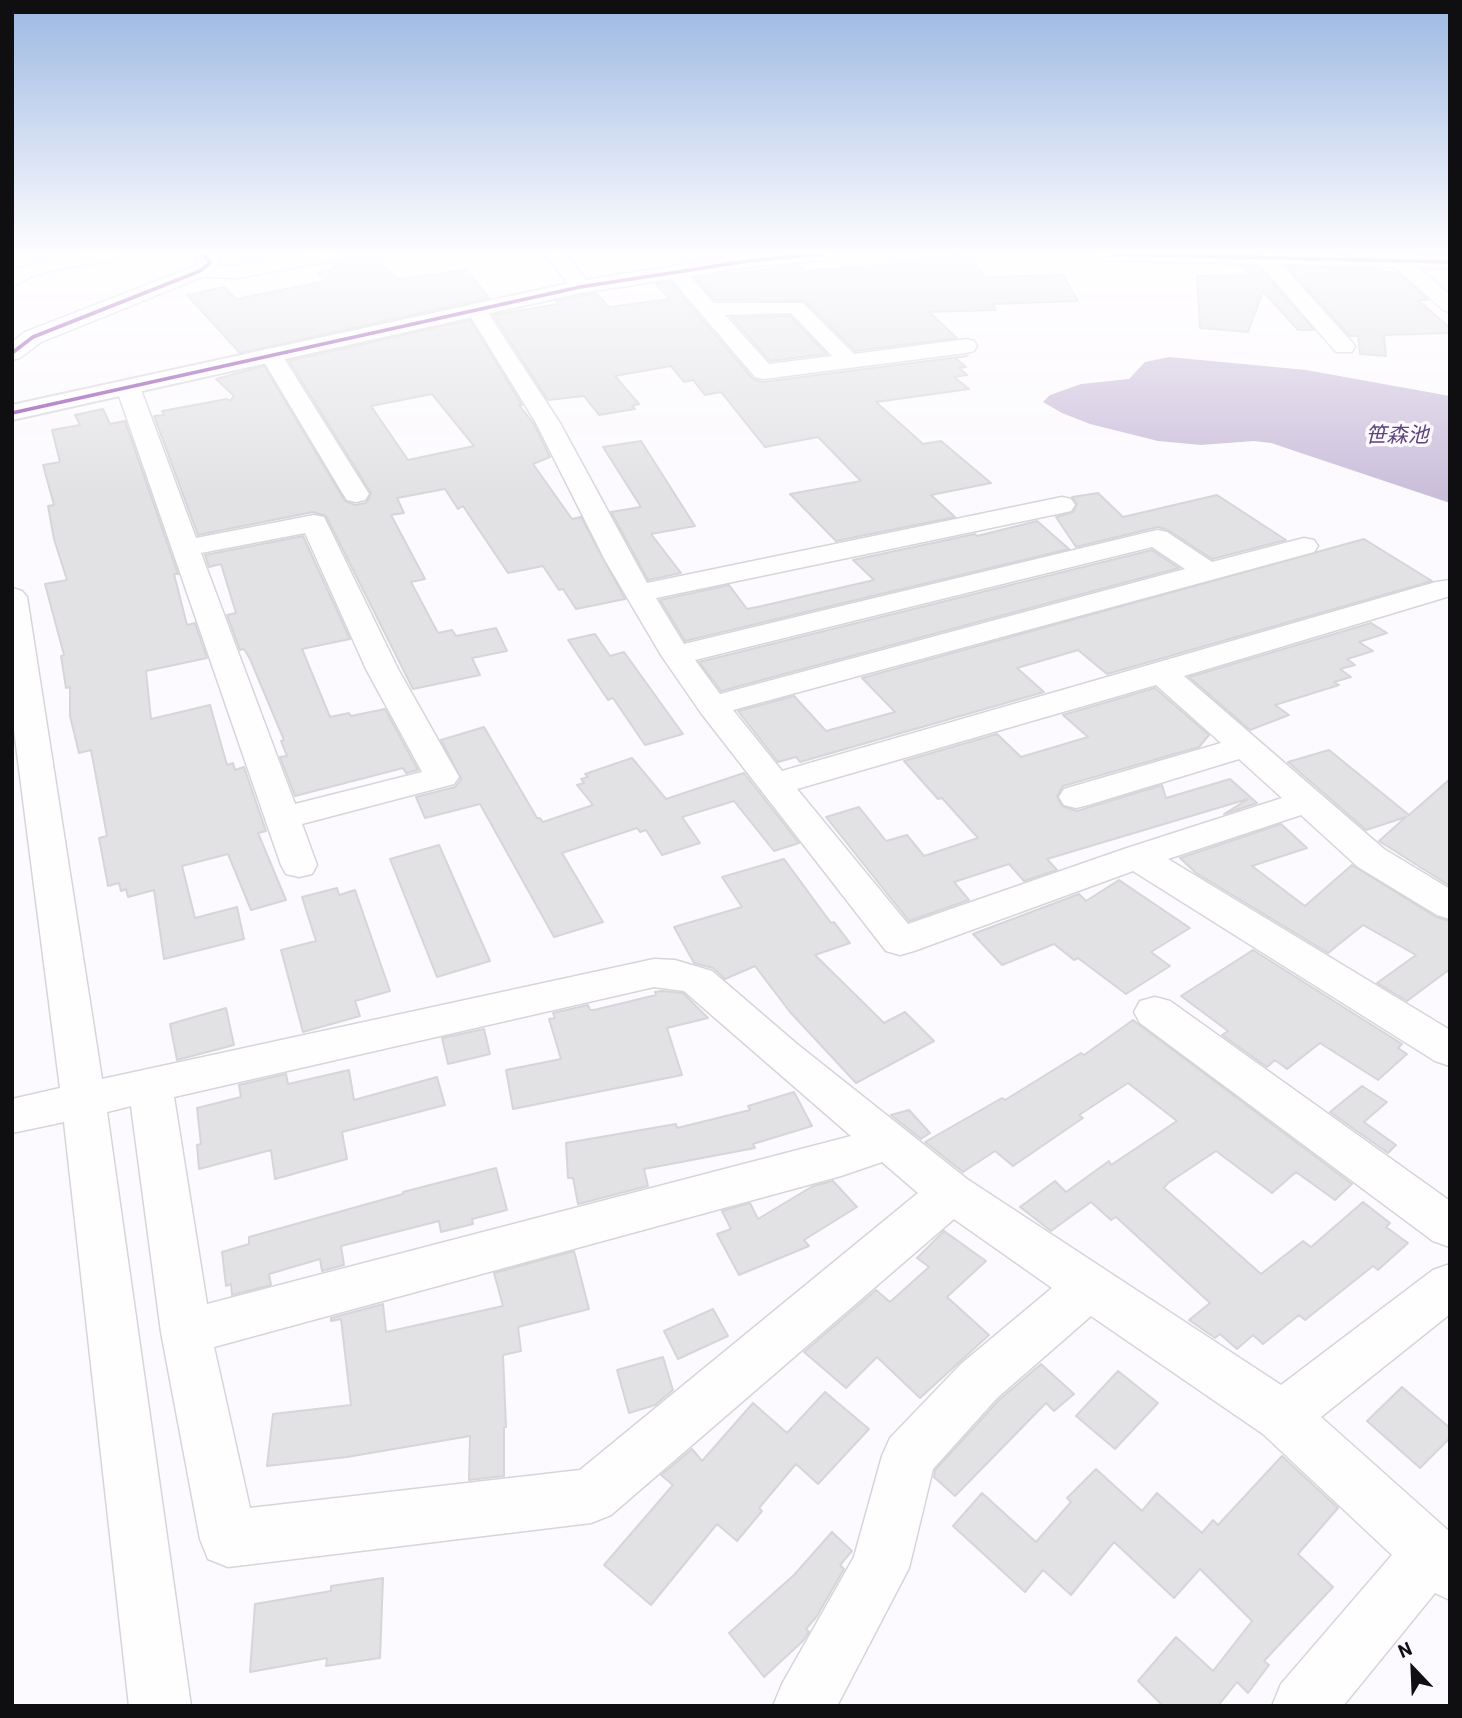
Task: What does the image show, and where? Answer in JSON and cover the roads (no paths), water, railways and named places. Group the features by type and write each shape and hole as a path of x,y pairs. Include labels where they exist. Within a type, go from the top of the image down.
{"main road":[{"path":"12,413 364,334"}],"street":[{"path":"12,353 39,334"},
{"path":"492,334 548,423 589,505 676,655 712,706 900,941 1138,857 1305,802"},
{"path":"731,334 763,372 966,346"},
{"path":"823,334 849,361"},
{"path":"1333,334 1344,347"},
{"path":"271,355 356,494"},
{"path":"128,387 299,866"},
{"path":"639,593 1062,505"},
{"path":"187,548 314,523 382,669 442,778 283,818"},
{"path":"676,655 1157,538 1206,572"},
{"path":"712,706 1304,546"},
{"path":"775,783 1162,673 1446,588"},
{"path":"12,597 83,1100 160,1706"},
{"path":"1162,673 1371,858 1450,906"},
{"path":"1076,797 1244,747"},
{"path":"1138,857 1450,1050"},
{"path":"12,1116 654,973 675,974 698,981 782,1055 951,1193 1282,1416 1440,1562 1303,1706"},
{"path":"1155,1012 1450,1227"},
{"path":"150,1084 186,1332 228,1539 591,1496 951,1193"},
{"path":"186,1332 828,1161 888,1142"},
{"path":"1282,1416 1450,1285"},
{"path":"804,1706 880,1568 909,1456 979,1381 1089,1287"}],"water":[{"name":"笹森池","path":"1169,357 1306,370 1450,396 1450,503 1271,443 1254,441 1201,445 1158,441 1090,424 1043,402 1050,395 1081,384 1129,379 1145,362"}]}
